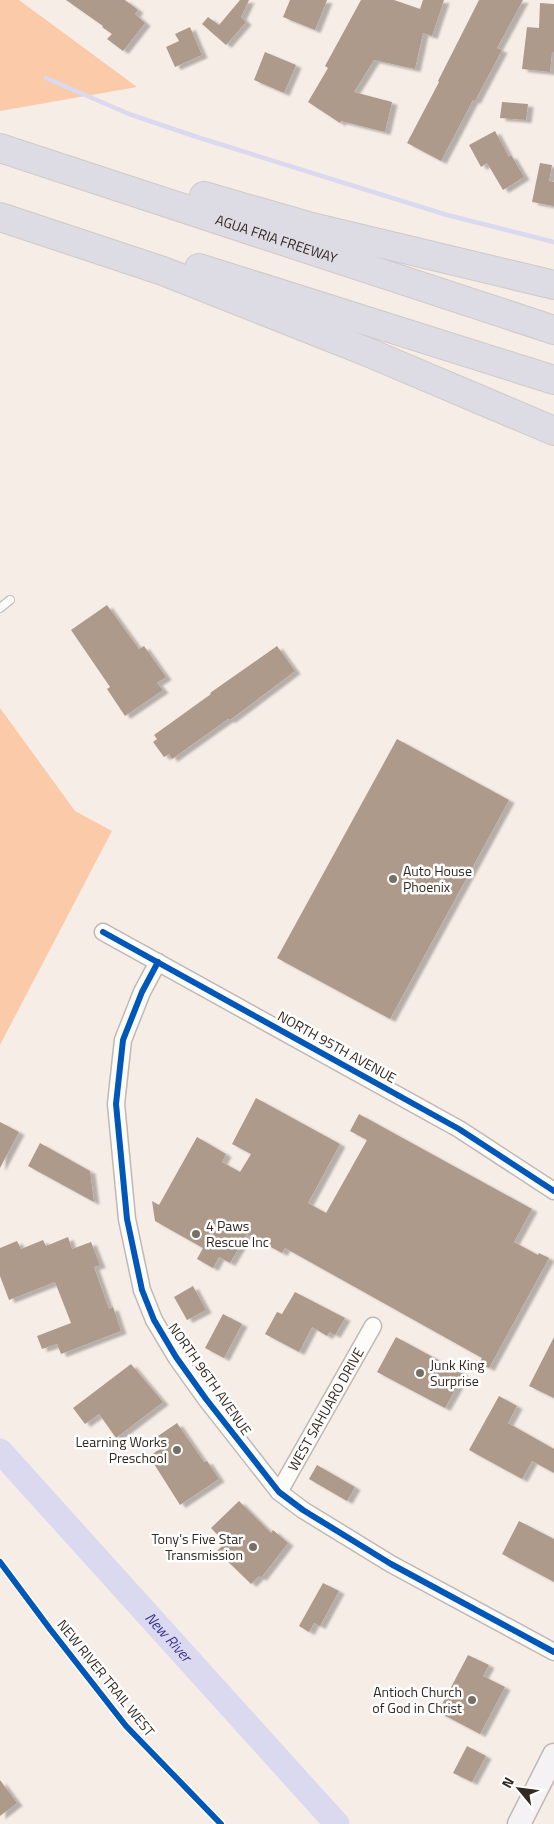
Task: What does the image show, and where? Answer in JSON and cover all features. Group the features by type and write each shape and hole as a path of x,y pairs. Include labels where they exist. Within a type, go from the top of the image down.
{"highway":[{"path":"0,132 104,167 308,226 554,284"},
{"name":"AGUA FRIA FREEWAY","path":"0,148 554,330"},
{"path":"0,204 554,380"},
{"path":"0,217 163,271 365,351 554,431"}],"main road":[{"path":"519,1824 554,1755"}],"street":[{"name":"NORTH 95TH AVENUE","path":"103,932 434,1114 554,1191"},
{"name":"NORTH 96TH AVENUE","path":"158,962 142,992 123,1040 116,1104 127,1219 142,1290 154,1320 176,1357 206,1399 280,1492 303,1510 391,1564 554,1652"},
{"name":"WEST SAHUARO DRIVE","path":"280,1492 372,1326"}],"lane":[{"path":"0,608 10,600"}],"shaded area":[{"path":"0,0 19,0 137,87 0,111"},
{"path":"0,708 75,811 112,831 0,1045"}],"building":[{"path":"66,0 125,0 138,10 135,14 145,23 123,51 107,39 112,34"},
{"path":"240,0 249,0 241,17 246,22 226,45 202,24 208,17 219,25"},
{"path":"290,0 327,0 315,30 283,17"},
{"path":"361,0 394,0 420,9 423,0 444,0 432,36 423,33 415,69 374,60 354,92 392,102 385,132 341,121 340,123 308,102 328,68 325,66"},
{"path":"479,0 523,0 497,48 502,50 441,161 407,143"},
{"path":"540,3 554,4 554,52 552,52 550,72 522,69 527,27 539,28"},
{"path":"190,27 202,55 175,67 166,47 179,41 175,34"},
{"path":"265,52 296,65 284,93 254,80"},
{"path":"502,102 528,104 526,120 500,118"},
{"path":"495,131 509,157 511,155 524,177 503,190 487,163 481,167 469,145"},
{"path":"540,163 552,165 549,181 554,182 554,206 532,202"},
{"path":"107,605 139,649 144,646 166,677 157,683 163,690 125,716 107,689 110,687 71,630"},
{"path":"277,646 295,671 230,720 228,719 172,759 169,754 164,757 153,742 157,739 154,735"},
{"name":"Auto House Phoenix","path":"397,739 509,800 390,1019 277,958"},
{"path":"256,1098 340,1144 308,1203 326,1213 367,1140 350,1131 359,1114 532,1209 514,1242 538,1255 539,1253 549,1258 489,1368 479,1363 482,1358 285,1248 282,1253 247,1234 230,1263 219,1257 213,1268 197,1259 203,1248 155,1221 152,1201 159,1205 197,1137 226,1154 222,1162 240,1172 251,1154 232,1144"},
{"path":"0,1122 19,1132 0,1168"},
{"path":"40,1143 90,1171 94,1202 28,1166"},
{"path":"68,1237 72,1249 91,1242 100,1265 94,1267 109,1309 113,1307 121,1331 61,1354 57,1344 42,1349 37,1336 71,1323 55,1282 9,1300 0,1276 0,1248 17,1241 21,1249 43,1240 46,1246"},
{"path":"193,1286 206,1310 187,1320 174,1297"},
{"path":"295,1292 345,1318 335,1335 330,1332 327,1336 312,1327 299,1352 265,1334 277,1312 282,1314"},
{"path":"223,1314 242,1324 224,1358 205,1348"},
{"name":"Junk King Surprise","path":"396,1337 464,1374 445,1408 377,1372"},
{"path":"554,1337 554,1398 529,1386"},
{"path":"131,1364 163,1402 116,1438 99,1414 85,1424 73,1408"},
{"path":"499,1396 517,1406 508,1423 554,1449 554,1473 532,1461 522,1479 469,1450"},
{"path":"177,1423 204,1462 207,1461 219,1479 180,1505 149,1456 165,1446 158,1436"},
{"path":"317,1465 355,1487 347,1501 309,1479"},
{"name":"Tony's Five Star Transmission","path":"239,1501 271,1533 273,1530 288,1543 261,1578 259,1576 251,1584 217,1551 225,1543 211,1528"},
{"path":"519,1521 554,1539 554,1582 502,1554"},
{"path":"323,1583 339,1591 320,1626 314,1623 309,1632 299,1626"},
{"name":"Antioch Church of God in Christ","path":"468,1655 489,1665 483,1676 505,1687 480,1734 438,1712"},
{"path":"467,1746 486,1756 472,1782 453,1773"},
{"path":"0,1780 17,1803 0,1816"}],"waterway":[{"path":"46,78 129,114 197,137 447,215 554,242"},
{"name":"New River","path":"0,1451 337,1824"}],"cycle path":[{"path":"103,932 459,1129 554,1191"},
{"path":"158,962 142,992 123,1040 116,1104 127,1219 142,1290 154,1320 176,1357 206,1399 279,1492 303,1510 391,1564 554,1652"},
{"name":"NEW RIVER TRAIL WEST","path":"0,1562 126,1726 221,1824"}],"place":[{"name":"Auto House Phoenix","path":"393,879"},
{"name":"4 Paws Rescue Inc","path":"196,1234"},
{"name":"Junk King Surprise","path":"420,1373"},
{"name":"Learning Works Preschool","path":"177,1450"},
{"name":"Tony's Five Star Transmission","path":"253,1547"},
{"name":"Antioch Church of God in Christ","path":"472,1700"}]}
